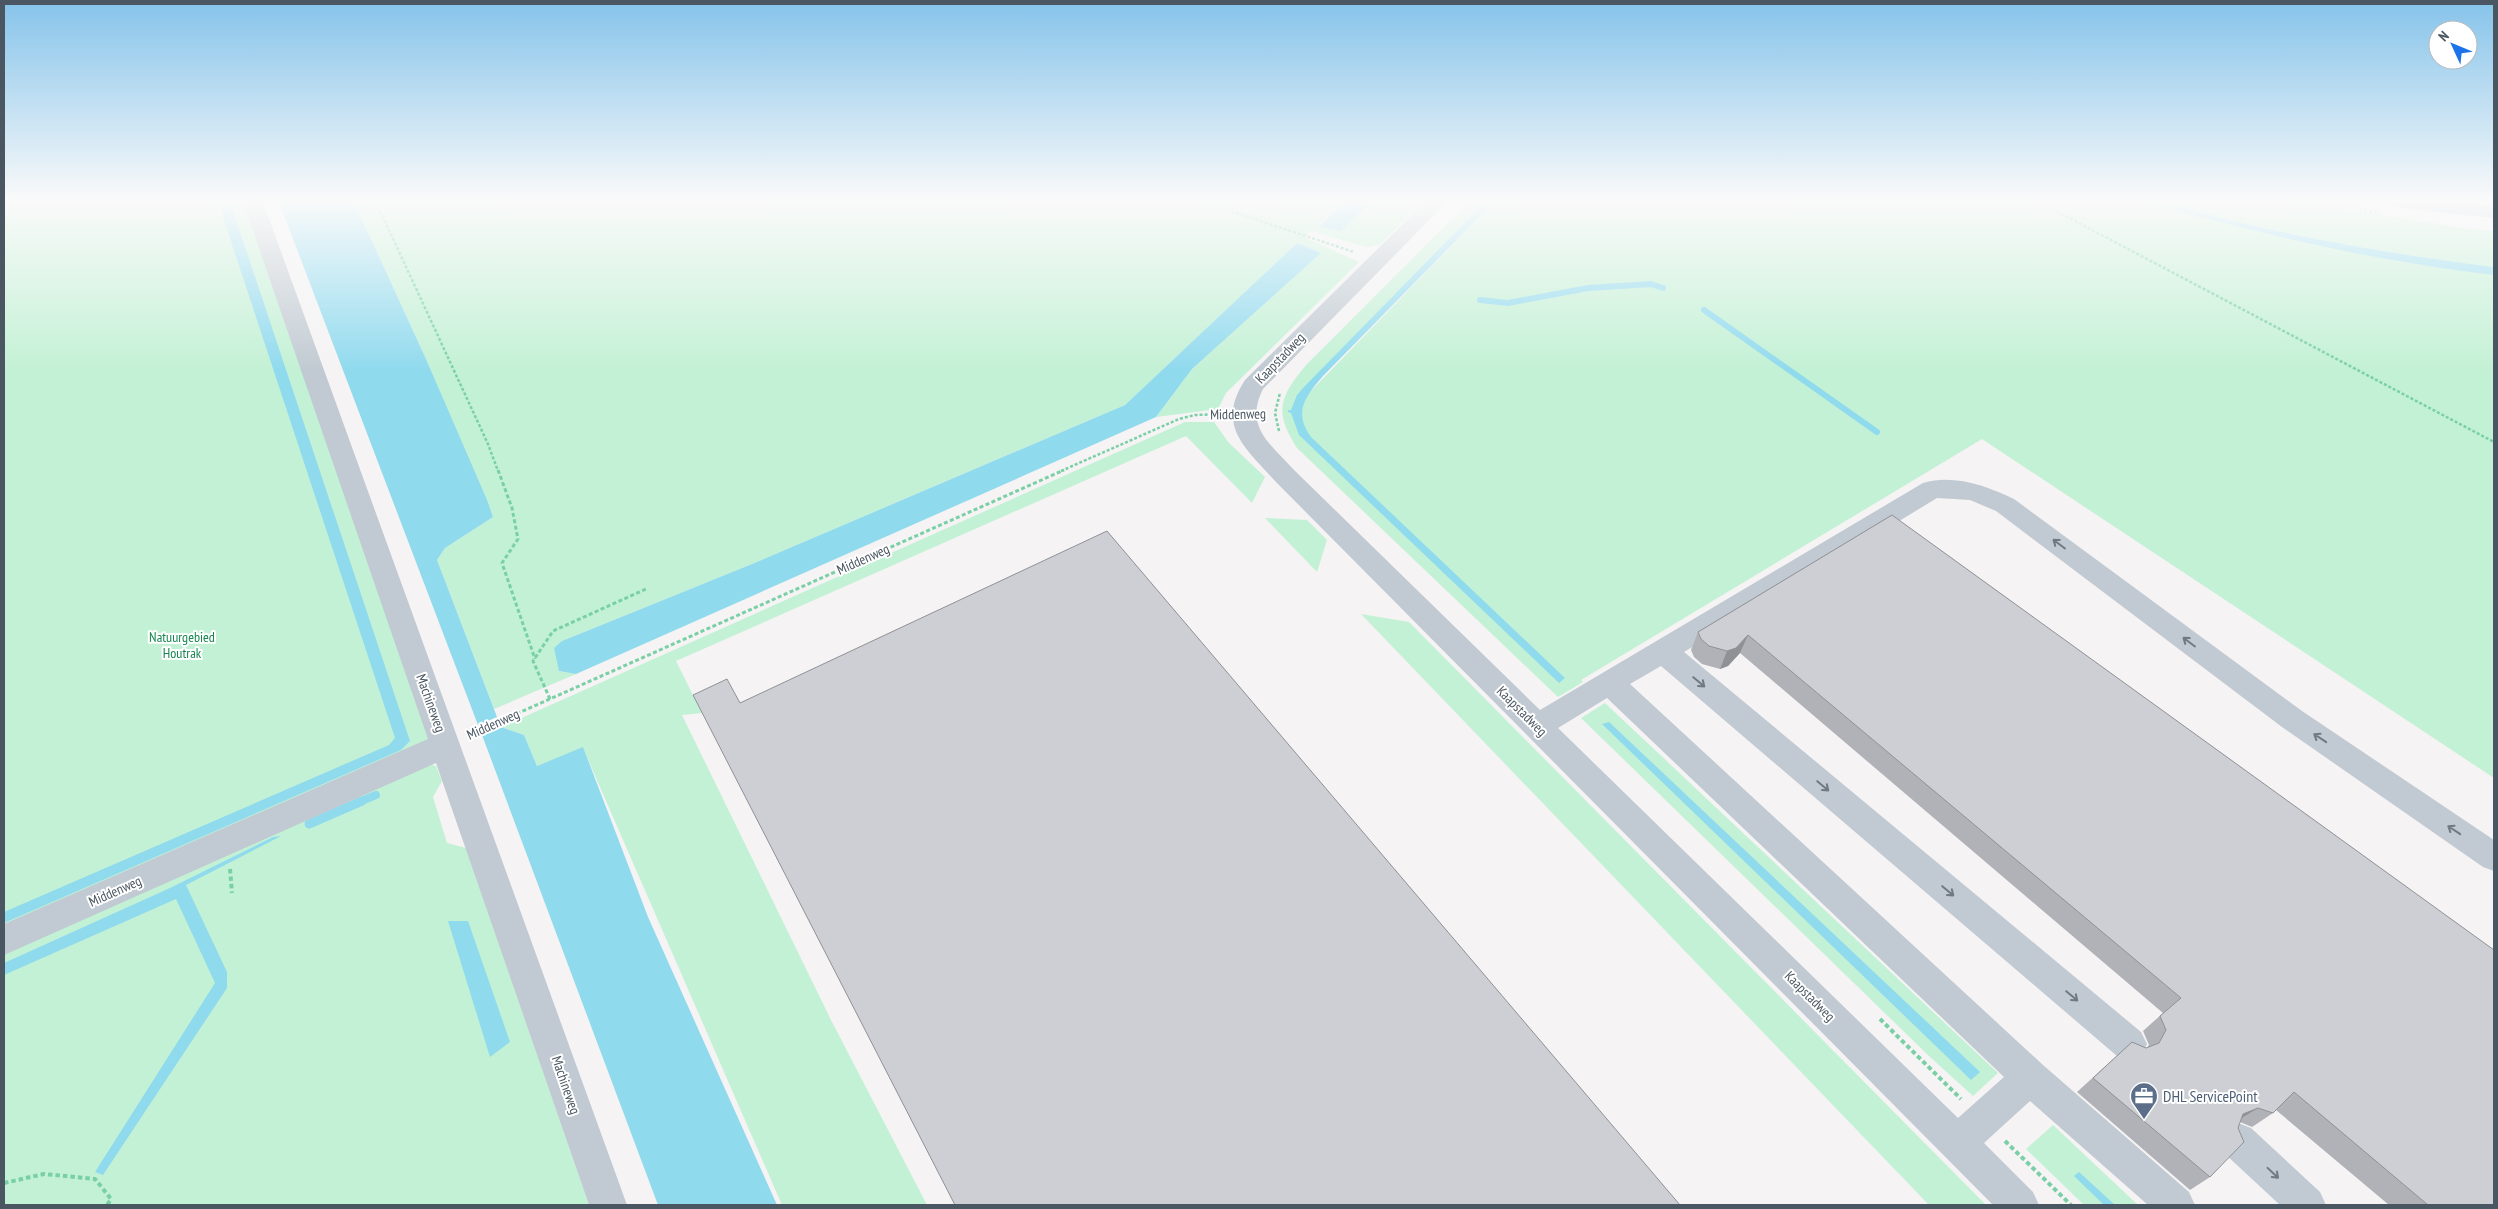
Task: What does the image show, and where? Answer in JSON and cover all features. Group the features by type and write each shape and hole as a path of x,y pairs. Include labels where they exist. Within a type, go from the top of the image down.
{"street":[{"name":"Machineweg","path":"274,258 453,742 608,1205"},
{"name":"Kaapstadweg","path":"1380,258 1258,379 1248,393 1243,413 1246,430 1250,437 1284,475 2020,1205"},
{"path":"1536,726 1932,489 1956,488 1981,493 2005,504 2292,719 2494,857"},
{"path":"1662,650 2129,1044"},
{"path":"1609,682 2030,1077 2176,1205"},
{"name":"Middenweg","path":"4,940 453,742"},
{"path":"1957,1143 2030,1077"},
{"path":"2238,1141 2307,1205"}],"path":[{"path":"402,258 488,444 512,508 518,539 502,563 534,659 533,661 550,699"},
{"path":"1370,258 1377,261"},
{"path":"2146,258 2494,442"},
{"name":"Middenweg","path":"453,742 1179,419 1195,415 1275,414"},
{"path":"534,659 553,630 646,589"},
{"path":"230,868 232,893"},
{"path":"4,1183 44,1174 96,1179 111,1199 107,1205"}],"green space":[{"name":"Natuurgebied Houtrak","path":"4,258 263,258 429,737 427,743 407,756 4,933"},
{"path":"380,258 1281,258 1125,405 752,564 562,641 559,671 576,674 494,709 437,560 445,548 493,517 426,359"},
{"path":"1314,258 1351,258 1359,262 1226,393 1218,409 1156,417 1192,369"},
{"path":"1413,258 1430,258 1307,385 1309,393 1439,258 2384,258 2494,275 2494,778 1982,439 1581,680 1583,682 1558,697 1297,448 1285,424 1282,414 1283,404 1291,385 1307,364"},
{"path":"2434,258 2494,258 2494,267"},
{"path":"1185,422 1214,422 1228,442 1265,477 1252,503 1186,436 676,661 702,713 682,715 831,1020 927,1205 782,1205 583,748 537,766 524,735 501,727"},
{"path":"1265,518 1307,520 1327,540 1317,572"},
{"path":"1361,614 1409,622 1986,1205 1929,1205"},
{"path":"1605,703 1998,1073 1973,1096 1929,1056 1581,718"},
{"path":"429,764 436,766 442,781 433,797 447,843 466,848 589,1205 4,1205 4,949"},
{"path":"2053,1125 2138,1205 2084,1205 2026,1149"}],"water":[{"path":"237,258 249,258 410,741 401,750 4,923 4,912 389,745 395,738"},
{"path":"300,258 380,258 487,500 493,517 445,548 437,560 497,717 478,725"},
{"path":"1281,258 1315,258 1192,369 1156,417 576,674 559,671 554,648 562,641 752,564 1125,405"},
{"path":"1430,258 1439,258 1323,376 1307,398 1302,412 1303,420 1311,437 1565,678 1559,683 1299,435 1291,413 1288,410 1291,410 1297,395"},
{"path":"2387,258 2434,258 2494,267 2494,275 2450,269"},
{"path":"1609,722 1980,1072 1971,1080 1602,724"},
{"path":"501,727 524,735 537,766 583,747 648,917 777,1205 658,1205 482,735"},
{"path":"281,836 186,885 227,972 227,988 103,1175 95,1172 215,983 176,899 4,975 4,963 170,888 273,837"},
{"path":"448,921 468,921 510,1042 490,1057"},
{"path":"2079,1172 2115,1205 2104,1205 2074,1176"}],"building":[{"path":"1892,515 2494,950 2494,1205 2428,1205 2294,1092 2273,1113 2258,1108 2243,1114 2238,1128 2244,1142 2210,1177 2093,1078 2132,1042 2146,1048 2159,1043 2166,1030 2160,1016 2181,998 1748,635 1736,648 1727,651 1709,646 1701,639 1698,632"},
{"path":"1107,531 1680,1205 955,1205 693,695 727,679 740,703"}],"waterway":[{"path":"1480,300 1508,303 1588,288 1651,284 1663,288"},
{"path":"1704,310 1877,432"},
{"path":"359,802 376,795"},
{"path":"309,824 362,801"}],"place":[{"name":"DHL ServicePoint","path":"2144,1120"}]}
